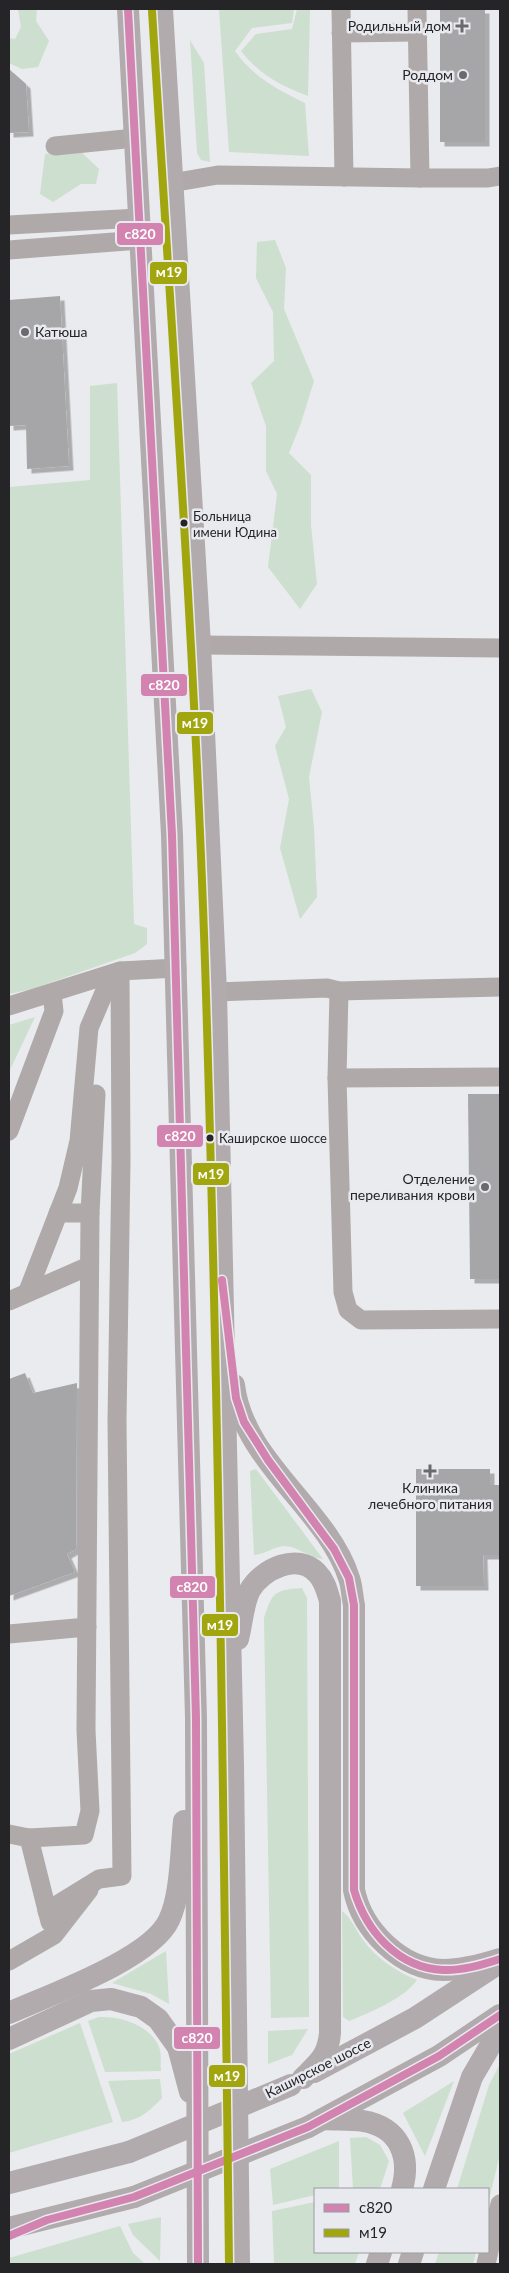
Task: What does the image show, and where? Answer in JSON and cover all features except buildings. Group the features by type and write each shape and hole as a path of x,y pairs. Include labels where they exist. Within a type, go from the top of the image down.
{"main road":[{"path":"128,9 172,825 177,968 196,1718 198,2264"},
{"path":"162,9 200,645 216,992 231,1672 240,2259"},
{"path":"222,1287 236,1398 244,1422 268,1460 334,1549 349,1578 354,1605 354,1890 362,1916 374,1933 396,1953 434,1969 473,1967 500,1961"},
{"path":"231,1672 250,1591 260,1577 278,1566 300,1564 316,1571 325,1584 330,1601 330,2033 328,2046 323,2058 297,2082"},
{"path":"9,2013 126,1959 159,1935 169,1920 175,1905 196,1718"},
{"name":"Каширское шоссе","path":"9,2183 129,2152 297,2082 415,2018 500,1961"},
{"path":"9,2039 91,2001 111,1999 141,2007 158,2019 178,2047 198,2121"},
{"path":"9,2228 134,2197 315,2123 439,2056 500,2015"},
{"path":"434,2188 472,2077 500,2028"},
{"path":"315,2123 365,2121 390,2133 400,2144 406,2159 406,2175 402,2188"},
{"path":"9,2177 43,2174"},
{"path":"9,2236 47,2220"}],"street":[{"path":"341,9 344,177"},
{"path":"417,9 420,178"},
{"path":"341,33 417,32"},
{"path":"55,146 135,138"},
{"path":"171,183 218,175 420,178 488,178 500,176"},
{"path":"9,225 140,229"},
{"path":"9,250 140,229"},
{"path":"200,645 500,648"},
{"path":"9,1006 116,973 177,968"},
{"path":"28,1291 68,1188 79,1141 89,1028 116,973"},
{"path":"9,1834 28,1838 84,1835 90,1810 86,1730 90,1213 100,1028 116,973"},
{"path":"47,1910 99,1879 122,1876 117,1430 121,1161 116,973"},
{"path":"216,992 327,988 339,991 500,987"},
{"path":"339,991 337,1078 343,1292 348,1310 361,1320 500,1319"},
{"path":"9,1131 53,1013 52,994"},
{"path":"337,1078 500,1077"},
{"path":"58,1213 90,1213"},
{"path":"9,1301 28,1291 89,1266"},
{"path":"9,1634 87,1627"},
{"path":"28,1838 54,1935"},
{"path":"9,1960 54,1935 99,1879"},
{"path":"489,2251 500,2204"}],"green space":[{"path":"18,9 37,9 36,21 49,41 38,67 22,69 9,63 9,38 15,39 21,27"},
{"path":"219,9 294,9 292,23 252,28 235,51 258,75 275,87 305,103 309,156 229,152"},
{"path":"297,9 310,9 308,96 288,88 263,73 241,51 256,34 292,29"},
{"path":"190,40 204,63 210,162 201,160 197,153"},
{"path":"78,149 99,169 96,184 81,184 53,202 40,194 45,154"},
{"path":"275,240 286,268 284,309 314,381 289,453 311,475 311,525 317,584 300,609 268,567 277,494 266,471 266,426 251,383 274,361 273,312 256,278 257,242"},
{"path":"117,383 134,924 147,928 147,944 135,953 32,989 9,994 9,487 90,480 90,386"},
{"path":"311,689 322,712 309,777 314,828 317,897 300,919 280,848 289,799 275,746 286,727 278,696"},
{"path":"35,1017 9,1072 9,1025"},
{"path":"256,1469 323,1559 285,1546 254,1555 250,1471"},
{"path":"302,1588 307,1598 309,2017 271,2018 264,1618 272,1598 276,1594 286,1590"},
{"path":"342,1911 374,1953 395,1969 417,1980 395,1999 349,2021 343,2017"},
{"path":"166,1951 169,2004 151,1994 112,1983"},
{"path":"99,2017 125,2020 134,2023 149,2033 155,2039 160,2050 161,2071 105,2072 88,2021"},
{"path":"80,2023 113,2122 9,2153 9,2054"},
{"path":"308,2029 292,2055 268,2064 268,2031"},
{"path":"500,2064 500,2154 489,2200 489,2188 457,2188 489,2085"},
{"path":"160,2079 162,2098 140,2117 122,2122 108,2081"},
{"path":"454,2081 425,2156 403,2113"},
{"path":"366,2137 380,2145 389,2161 380,2188 353,2188 350,2138"},
{"path":"339,2141 339,2188 314,2188 314,2195 273,2205 270,2169"},
{"path":"314,2202 314,2253 359,2253 355,2264 274,2264 272,2211"},
{"path":"161,2217 160,2261 133,2235 128,2224"},
{"path":"120,2226 133,2253 145,2264 9,2264 9,2258"},
{"path":"439,2253 476,2253 473,2264 435,2264"}],"transit line":[{"name":"с820","path":"128,9 172,835 196,1718 198,2264"},
{"name":"м19","path":"152,10 190,625 202,871 218,1471 229,2264"},
{"name":"с820","path":"222,1280 236,1398 244,1422 268,1460 334,1549 349,1578 354,1605 354,1890 359,1905 367,1920 386,1945 398,1955 427,1968 457,1970 500,1959"},
{"name":"с820","path":"9,2236 47,2220 134,2197 308,2127 439,2056 500,2015"}],"place":[{"name":"Родильный дом","path":"462,26"},
{"name":"Роддом","path":"463,75"},
{"name":"Катюша","path":"25,332"},
{"name":"Больница имени Юдина","path":"184,523"},
{"name":"Каширское шоссе","path":"210,1138"},
{"name":"Отделение переливания крови","path":"485,1187"},
{"name":"Клиника лечебного питания","path":"430,1471"}]}
